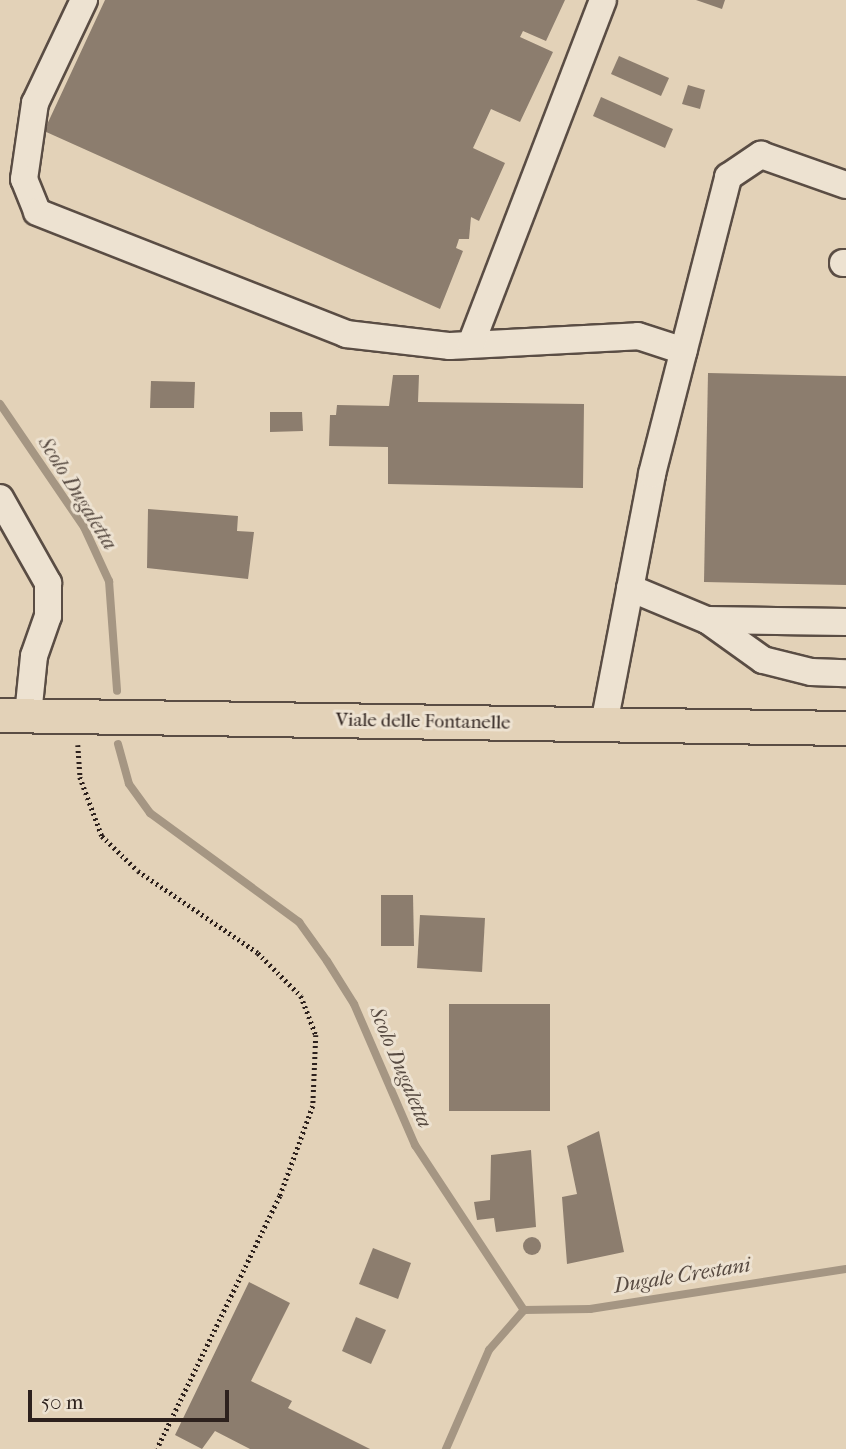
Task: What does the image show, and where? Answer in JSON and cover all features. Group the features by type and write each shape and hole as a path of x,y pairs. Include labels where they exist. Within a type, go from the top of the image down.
{"main road":[{"name":"Viale delle Fontanelle","path":"19,705 77,716 846,728"}],"lane":[{"path":"84,0 35,103 24,179 37,212 346,334 471,344 638,336 684,351"},
{"path":"471,344 603,0"},
{"path":"604,724 630,588 684,351 728,177 761,155 846,185"},
{"path":"0,498 48,583 48,616 19,705"},
{"path":"630,588 707,620 763,660 811,672 846,673"},
{"path":"707,620 846,622"}],"path":[{"path":"77,716 80,777 102,836 138,872 258,953 301,996 316,1035 313,1106 280,1196 157,1449"}],"building":[{"path":"105,0 565,0 546,41 523,31 520,37 553,52 520,122 491,109 473,148 505,163 479,221 471,217 469,239 459,239 456,248 463,251 440,309 44,131"},
{"path":"696,0 725,0 722,9"},
{"path":"619,56 669,78 661,96 611,74"},
{"path":"688,85 705,90 700,109 682,104"},
{"path":"601,97 673,129 665,148 593,116"},
{"path":"708,373 846,376 846,585 704,582"},
{"path":"393,375 419,375 418,402 584,404 583,488 388,484 388,447 329,446 330,415 336,415 337,405 389,406"},
{"path":"151,381 195,382 194,408 150,408"},
{"path":"270,412 302,412 303,431 270,432"},
{"path":"148,509 238,516 237,531 254,532 248,579 147,568"},
{"path":"381,895 413,895 414,946 381,946"},
{"path":"420,915 485,918 482,972 417,968"},
{"path":"449,1004 550,1004 550,1111 449,1111"},
{"path":"599,1131 624,1252 567,1264 562,1197 577,1194 567,1146"},
{"path":"531,1150 536,1227 496,1232 494,1218 477,1220 474,1202 490,1200 491,1155"},
{"path":"532,1237 538,1240 541,1246 538,1252 532,1255 526,1252 523,1246 526,1240"},
{"path":"373,1248 411,1263 398,1299 359,1284"},
{"path":"249,1282 290,1303 251,1381 292,1401 288,1408 370,1449 250,1449 215,1431 202,1449 175,1435"},
{"path":"356,1317 386,1330 371,1364 342,1351"}],"waterway":[{"name":"Scolo Dugaletta","path":"0,404 84,527 109,581 117,691"},
{"name":"Scolo Dugaletta","path":"118,744 129,784 150,813 299,922 327,961 354,1004 415,1145 524,1310 489,1350 446,1449"},
{"name":"Dugale Crestani","path":"524,1310 590,1309 846,1269"}]}
